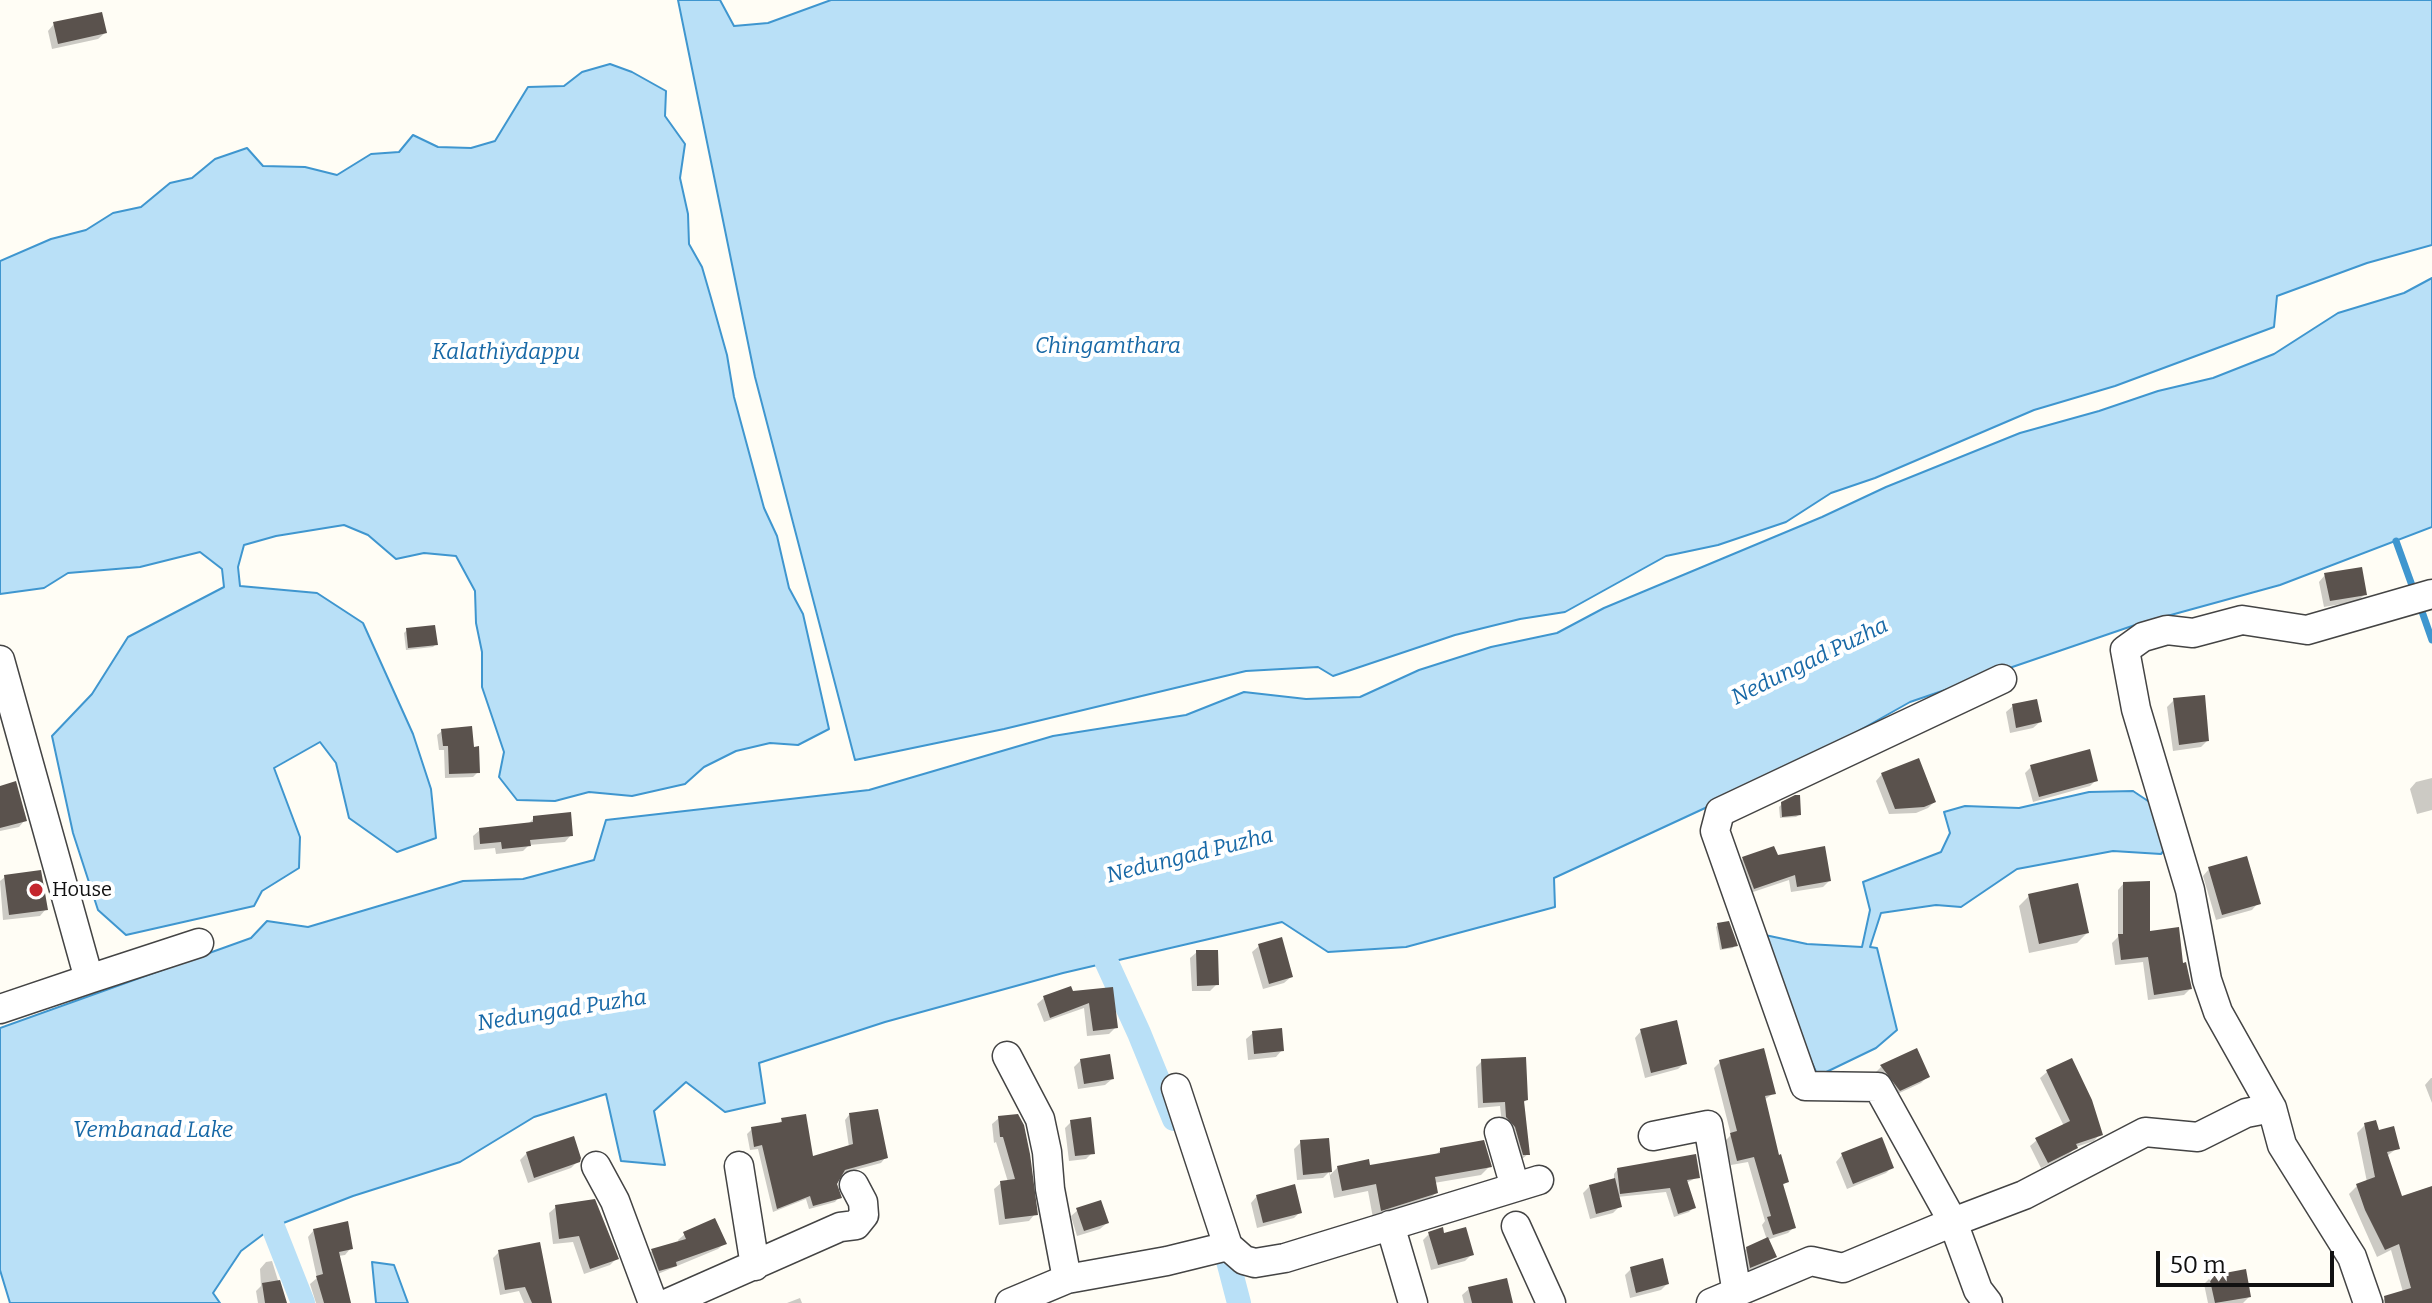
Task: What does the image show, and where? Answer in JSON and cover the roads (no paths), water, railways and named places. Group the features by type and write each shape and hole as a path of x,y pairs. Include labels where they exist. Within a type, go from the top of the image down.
{"street":[{"path":"2368,1303 2352,1257 2282,1145 2272,1108 2218,1012 2207,980 2190,890 2136,709 2125,650 2143,637 2167,630 2193,633 2242,620 2307,630 2432,594"},
{"path":"0,660 89,979"},
{"path":"1988,1303 1978,1290 1953,1222 1878,1087 1805,1086 1715,831 1720,812 2002,679"},
{"path":"0,1009 199,943"},
{"path":"1007,1056 1040,1119 1067,1279"},
{"path":"1176,1088 1223,1247 1255,1263 1285,1258 1527,1184 1499,1132"},
{"path":"1653,1136 1708,1125 1724,1298 1811,1261 1843,1268 2024,1195 2145,1132 2198,1137 2246,1113 2272,1108"},
{"path":"596,1166 615,1201 653,1303"},
{"path":"739,1166 755,1266"},
{"path":"679,1301 840,1227 856,1225 864,1215 863,1202 854,1185"},
{"path":"1390,1225 1413,1303"},
{"path":"1516,1226 1551,1303"},
{"path":"1010,1303 1067,1279 1167,1261 1223,1247"}],"water":[{"name":"Chingamthara","path":"678,0 720,0 734,26 768,23 831,0 2432,0 2432,245 2367,263 2277,296 2274,327 2115,386 2034,410 1875,478 1831,493 1786,522 1718,545 1666,556 1565,612 1455,635 1333,676 1318,667 1246,671 1004,729 855,760 755,377"},
{"name":"Kalathiydappu","path":"610,64 666,91 665,116 685,144 680,178 688,214 689,244 702,267 711,298 764,508 777,536 789,588 803,614 829,729 798,745 770,743 736,751 704,767 685,784 632,796 589,792 555,801 517,800 499,777 504,752 482,687 482,652 476,623 475,591 456,556 424,553 396,559 368,535 344,525 276,536 244,545 238,567 240,586 317,593 363,623 413,734 431,789 436,838 397,852 349,818 336,763 320,742 274,768 300,837 299,868 262,891 254,906 126,935 98,910 73,833 52,736 92,694 128,637 224,587 222,569 200,552 140,567 68,573 44,588 0,594 0,261 51,239 86,230 113,213 141,207 170,183 192,178 215,159 247,148 263,166 305,167 337,175 371,154 399,152 413,135 438,147 471,148 495,141 528,87 564,86 582,72"},
{"name":"Vembanad Lake","path":"2432,278 2432,527 2280,585 2138,624 1910,702 1798,765 1554,878 1555,907 1406,947 1328,952 1282,922 1063,973 885,1022 759,1063 765,1103 725,1112 686,1082 654,1111 665,1165 621,1161 606,1094 534,1117 460,1162 353,1196 273,1227 241,1251 213,1293 220,1303 10,1303 0,1270 0,1028 251,938 267,921 308,927 463,881 523,879 594,860 606,820 869,790 1053,736 1186,715 1244,692 1306,699 1360,697 1419,670 1491,647 1557,633 1604,608 2020,433 2158,391 2213,378 2274,354 2338,313 2404,293"},
{"path":"2133,791 2160,809 2170,843 2161,854 2113,851 2017,869 1961,907 1936,905 1881,913 1870,947 1877,948 1897,1030 1876,1048 1818,1076 1765,935 1807,944 1862,947 1870,910 1863,882 1941,852 1950,833 1944,812 1965,806 2019,808 2089,792"},
{"path":"372,1262 394,1265 408,1303 376,1303"}],"waterway":[{"path":"2396,541 2414,591"},
{"path":"2419,603 2432,640"},
{"path":"1096,931 1174,1119"},
{"path":"273,1227 303,1303"},
{"path":"1221,1234 1239,1303"}],"place":[{"name":"House","path":"36,890"}],"water label":[{"name":"Nedungad Puzha","path":"1810,662"},
{"name":"Nedungad Puzha","path":"1190,856"},
{"name":"Nedungad Puzha","path":"562,1011"}]}
